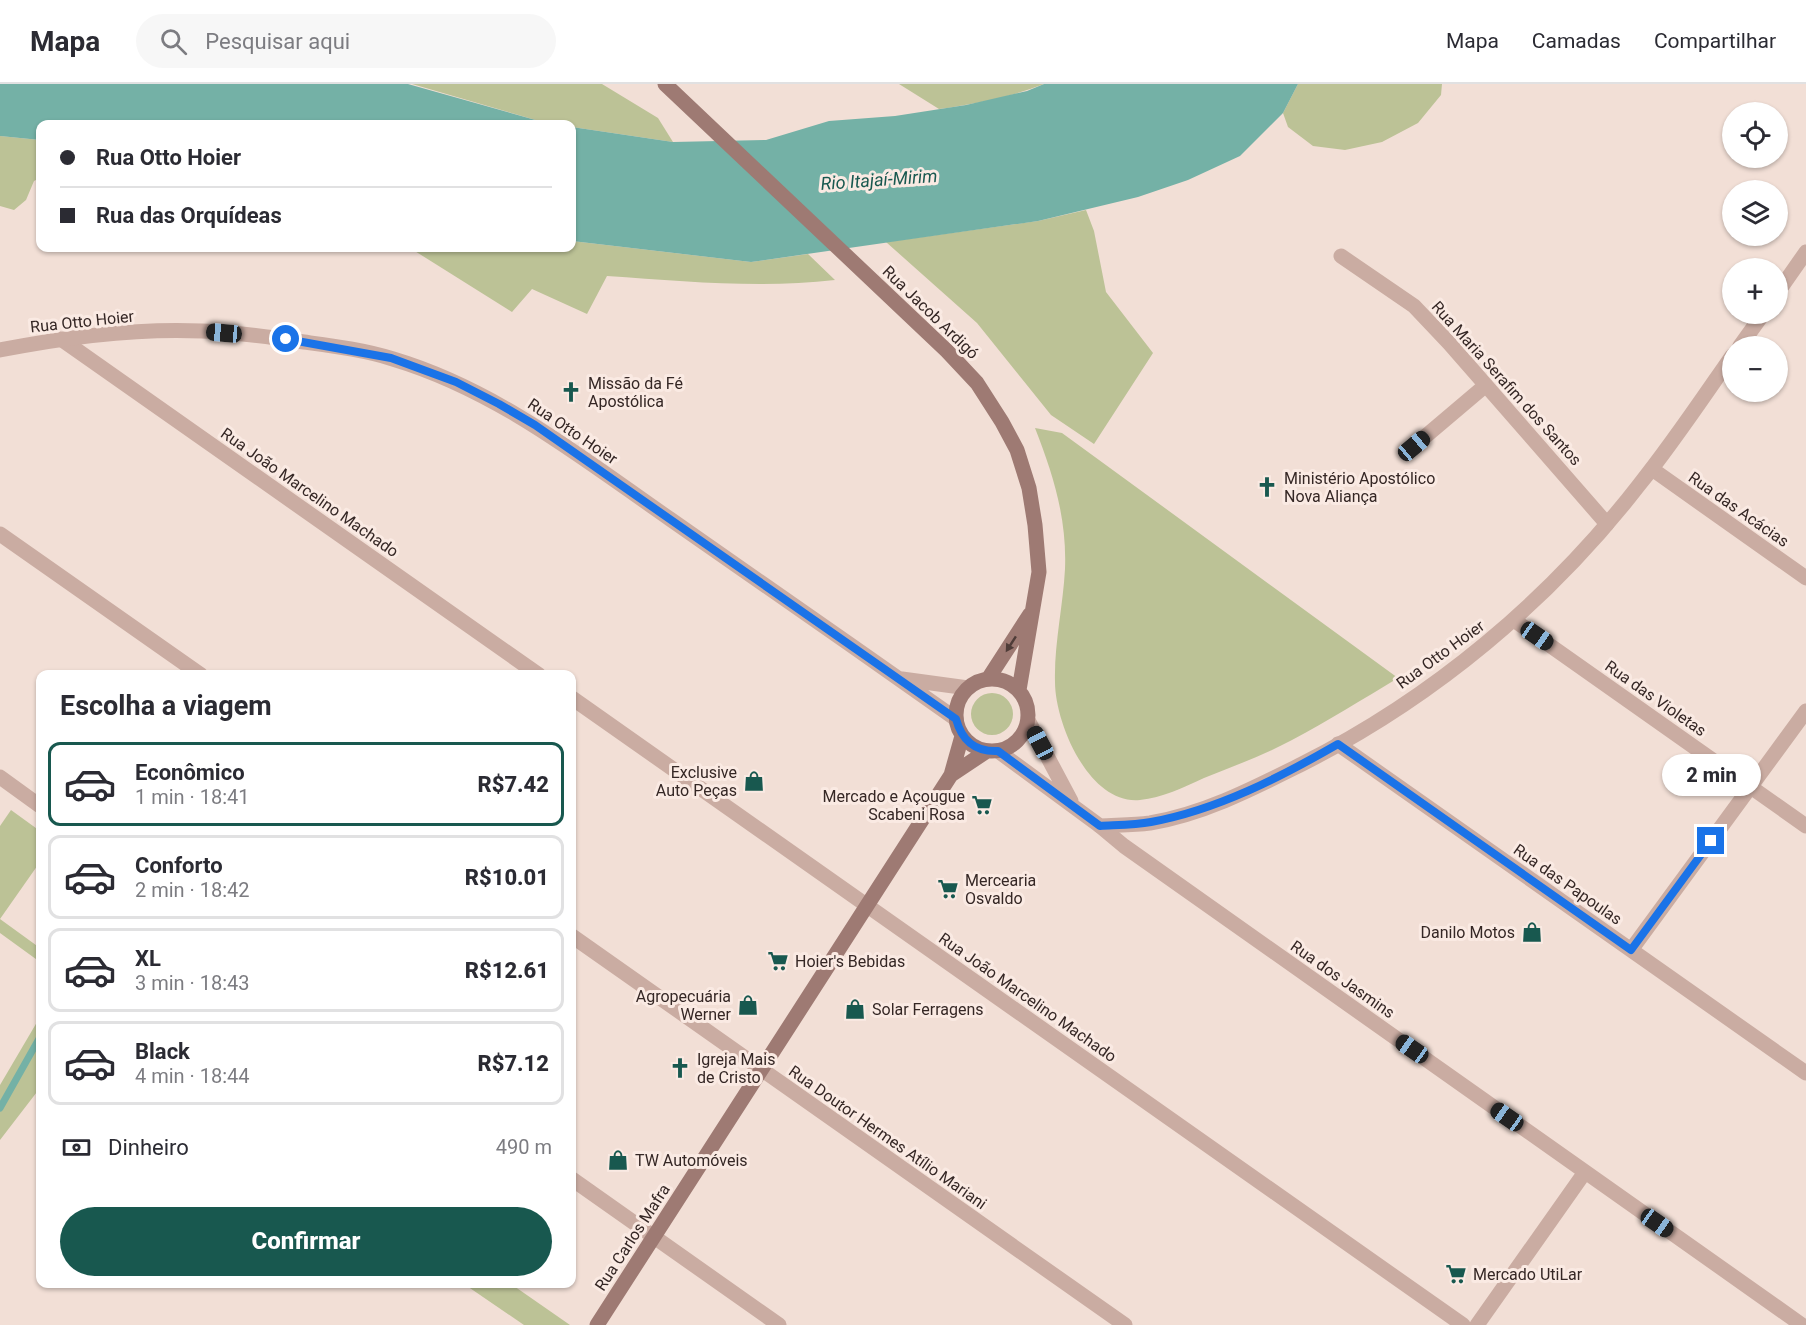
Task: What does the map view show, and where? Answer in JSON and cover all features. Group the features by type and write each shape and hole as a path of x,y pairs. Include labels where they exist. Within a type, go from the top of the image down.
{"main road":[{"name":"Rua Jacob Ardigó","path":"655,84 685,103"},
{"name":"Rua Jacob Ardigó","path":"665,84 902,308 977,383 1002,422 1017,450 1029,488 1039,572 1019,690"},
{"name":"Rua Jacob Ardigó","path":"988,679 1034,609"},
{"path":"988,679 1000,679 1019,690 1026,700 1029,711 1029,722 1025,733 1018,741 1009,748 993,751 977,748 962,736 956,719 960,697 977,682 988,679"},
{"name":"Rua Carlos Mafra","path":"597,1325 951,775 962,736"},
{"name":"Rua Carlos Mafra","path":"951,775 993,751"}],"street":[{"path":"1788,278 1806,252"},
{"name":"Rua Maria Serafim dos Santos","path":"1341,256 1414,306 1607,524"},
{"name":"Rua Otto Hoier","path":"0,350 61,339 153,332 214,332 324,345 391,358 426,370 456,382 535,425 956,719"},
{"name":"Rua João Marcelino Machado","path":"61,339 532,670"},
{"name":"Rua Otto Hoier","path":"1100,826 1150,823 1208,807 1264,783 1338,744 1437,682 1514,620 1607,524 1652,469 1722,370"},
{"path":"1414,446 1486,385"},
{"name":"Rua das Acácias","path":"1652,469 1806,579"},
{"path":"0,534 194,670"},
{"name":"Rua das Violetas","path":"1514,620 1806,826"},
{"name":"Rua Otto Hoier","path":"899,679 968,688"},
{"name":"Rua João Marcelino Machado","path":"576,701 1463,1325"},
{"path":"1631,950 1806,711"},
{"path":"1029,722 1074,806"},
{"name":"Rua das Papoulas","path":"1338,744 1806,1073"},
{"path":"993,751 1100,826"},
{"path":"0,777 36,803"},
{"name":"Rua dos Jasmins","path":"1100,826 1124,846 1802,1325"},
{"name":"Rua Doutor Hermes Atílio Mariani","path":"576,939 1125,1325"},
{"path":"1477,1325 1585,1172"},
{"path":"576,1182 779,1325"}],"green space":[{"path":"412,84 602,84 658,118 673,142 576,128 576,120 536,120"},
{"path":"899,84 1044,84 993,100 939,109"},
{"path":"1298,84 1442,84 1441,95 1418,123 1382,142 1345,150 1313,146 1288,127 1283,113"},
{"path":"0,136 36,140 36,180 26,200 14,210 0,206"},
{"path":"1086,210 1094,231 1106,292 1153,353 1094,444 1051,415 977,323 886,242 1038,221"},
{"path":"576,241 751,262 808,254 835,280 750,284 607,276 587,314 532,289 512,312 416,252 576,252"},
{"path":"1035,428 1062,433 1398,678 1332,718 1281,745 1173,792 1140,800 1122,798 1105,789 1091,776 1078,758 1068,739 1057,699 1056,654 1065,569 1064,532 1053,479"},
{"path":"992,693 1007,699 1013,714 1007,729 992,735 977,729 971,714 977,699"},
{"path":"11,810 36,828 36,868 0,919 0,826"},
{"path":"0,919 36,945 36,959 0,933"},
{"path":"36,1024 36,1093 0,1140 0,1085"},
{"path":"470,1288 517,1288 570,1325 524,1325"}],"water":[{"path":"0,84 408,84 535,120 36,120 36,140 0,136"},
{"name":"Rio Itajaí-Mirim","path":"1044,84 1298,84 1283,113 1240,156 1188,180 1138,197 1038,221 751,262 576,241 576,128 673,142 766,140 829,121 895,116 966,105 1027,91"}],"waterway":[{"path":"0,1108 36,1044"}],"place":[{"name":"Missão da Fé Apostólica","path":"571,392"},
{"name":"Ministério Apostólico Nova Aliança","path":"1267,487"},
{"name":"Exclusive Auto Peças","path":"754,781"},
{"name":"Mercado e Açougue Scabeni Rosa","path":"982,805"},
{"name":"Mercearia Osvaldo","path":"948,889"},
{"name":"Danilo Motos","path":"1532,932"},
{"name":"Hoier's Bebidas","path":"778,961"},
{"name":"Agropecuária Werner","path":"748,1005"},
{"name":"Solar Ferragens","path":"855,1009"},
{"name":"Igreja Mais de Cristo","path":"680,1068"},
{"name":"TW Automóveis","path":"618,1160"},
{"name":"Mercado UtiLar","path":"1456,1274"}],"route":[{"path":"286,339 391,358 426,370 456,382 535,425 956,719 958,728 968,743 987,751 998,751 1100,826 1150,823 1208,807 1264,783 1338,744 1631,950 1711,841"}]}
